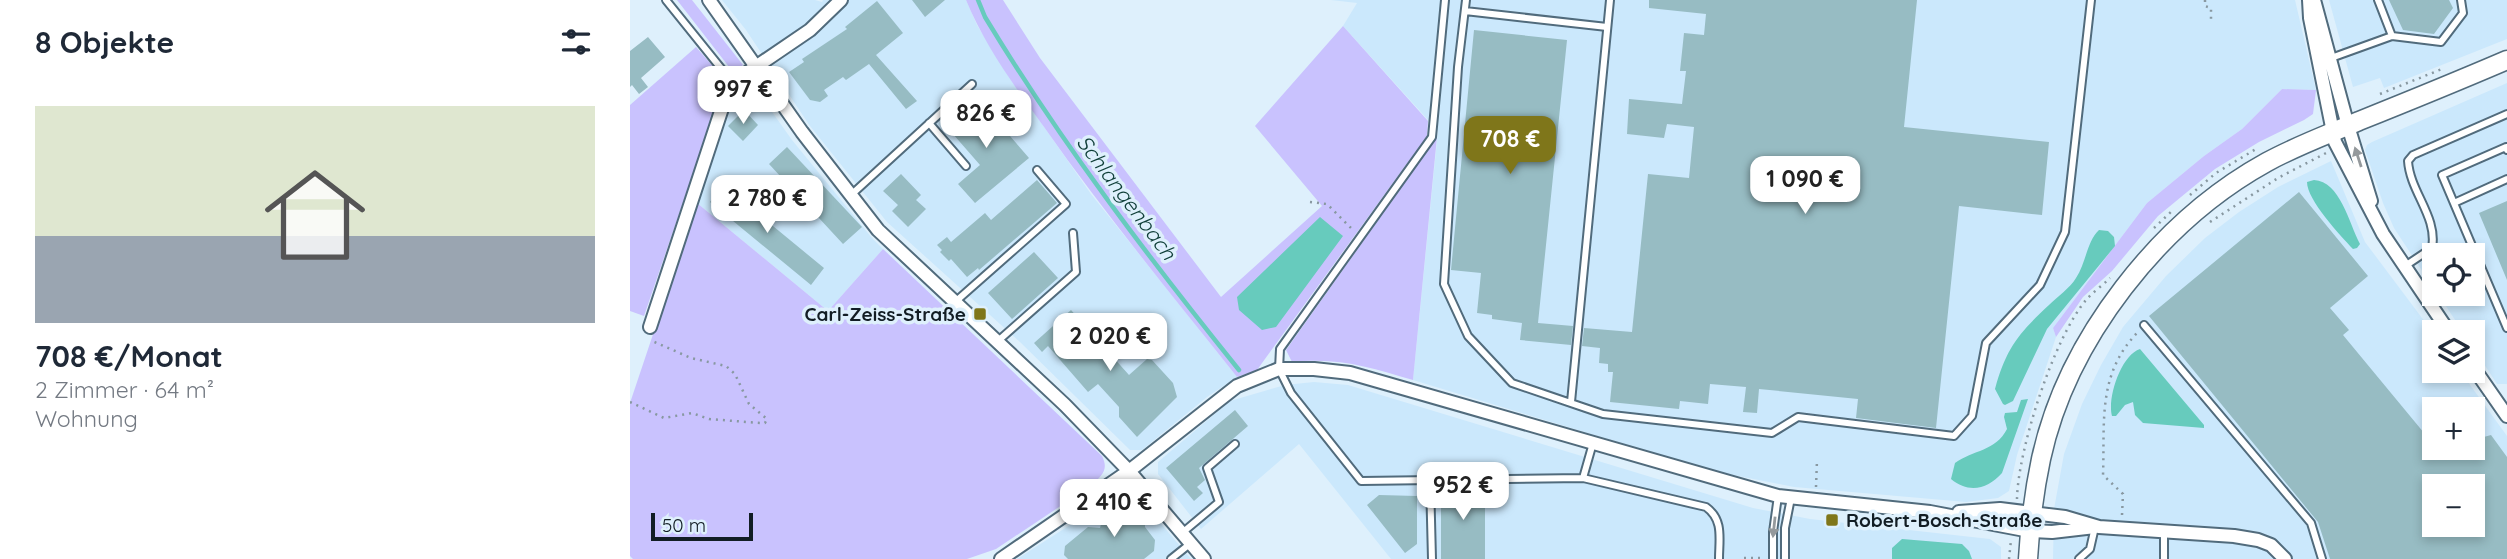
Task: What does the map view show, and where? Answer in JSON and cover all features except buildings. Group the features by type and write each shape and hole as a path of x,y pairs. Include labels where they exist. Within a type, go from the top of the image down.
{"main road":[{"path":"2028,559 2041,457 2059,402 2077,360 2102,317 2150,258 2189,217 2227,186 2268,161 2507,60"}],"street":[{"path":"709,0 802,132 878,230 1065,405 1129,471 1204,559"},
{"path":"648,333 728,90 735,81 810,30 841,0"},
{"path":"2312,0 2310,18 2325,60 2340,129 2383,234 2441,320"},
{"path":"1001,559 1129,471 1237,386 1279,369 1350,373 1785,497 2031,522 2052,532 2095,527 2259,540 2271,545 2285,559"},
{"path":"2485,381 2503,402 2507,416"}],"lane":[{"path":"666,0 720,67 735,81"},
{"path":"1445,0 1432,137 1280,349 1279,369 1291,393 1361,481 1583,478 1706,507 1719,521 1719,559"},
{"path":"1466,0 1458,67 1444,284 1468,336 1512,383 1603,414 1772,433 1798,417 1954,436 1972,416 1986,343 2040,285 2065,232 2091,0"},
{"path":"1571,402 1610,0"},
{"path":"2378,0 2392,36"},
{"path":"2325,60 2392,36 2441,42 2463,13 2461,0"},
{"path":"1465,11 1607,27"},
{"path":"851,195 972,84"},
{"path":"2404,267 2432,248 2435,233 2409,173 2408,161 2413,155 2507,114"},
{"path":"929,123 966,166"},
{"path":"2507,150 2506,147 2442,175 2507,328"},
{"path":"955,302 1066,204 1037,170"},
{"path":"2454,202 2507,179"},
{"path":"998,341 1076,272 1073,233"},
{"path":"2144,325 2311,523 2322,559"},
{"path":"1583,478 1593,441"},
{"path":"1171,559 1219,502 1207,468 1235,444"},
{"path":"1430,480 1432,559"},
{"path":"1773,558 1773,532 1785,497"},
{"path":"1785,497 1785,559"},
{"path":"2079,559 2090,550 2095,527"},
{"path":"2164,532 2164,559"}],"path":[{"path":"2205,0 2205,6 2211,8 2211,19"},
{"path":"2208,224 2234,204 2323,154"},
{"path":"1310,202 1327,204 1360,237"},
{"path":"2121,529 2123,494 2103,475 2102,424 2107,382 2131,339 2144,325"},
{"path":"630,402 664,418 692,413 709,419 760,423 765,423 767,419 749,404 735,374 726,366 691,358 648,333"},
{"path":"1815,501 1817,460"},
{"path":"2017,489 2017,498"},
{"path":"2009,559 2011,538"},
{"path":"1744,558 1773,558"}],"shaded area":[{"path":"677,0 692,0 743,65 733,72"},
{"path":"722,0 966,0 977,25 1009,77 1091,194 1237,377 1207,397 1142,450 1130,450 1020,342 887,222 810,126 746,30"},
{"path":"966,0 1003,0 1040,58 1221,297 1322,206 1255,126 1343,26 1428,121 1427,136 1257,370 1237,377 1139,254 1022,97 982,34"},
{"path":"1331,0 2295,0 2316,90 2282,89 2242,129 2147,203 2053,328 2056,337 2017,455 2009,491 1998,498 1966,502 1794,487 1713,471 1413,380 1438,131 1343,26 1357,3"},
{"path":"2329,0 2507,0 2507,39 2384,88 2380,78 2353,87"},
{"path":"696,47 725,80 644,316 630,311 630,105"},
{"path":"2507,83 2507,384 2497,384 2485,366 2485,320 2455,320 2446,306 2485,306 2485,243 2422,243 2422,271 2394,228 2383,203 2365,150 2372,142"},
{"path":"738,87 755,88 792,140 883,249 828,311 697,203 731,94"},
{"path":"2282,89 2316,90 2313,114 2215,169 2158,216 2112,271 2083,297 2056,337 2053,328 2147,203 2242,129"},
{"path":"1437,137 1413,380 1339,362 1292,362 1286,350"},
{"path":"2331,161 2365,242 2424,320 2422,383 2469,383 2479,397 2422,397 2422,460 2485,460 2485,406 2507,436 2507,559 2053,559 2054,509 2064,454 2082,404 2101,365 2123,327 2166,276 2205,238 2278,187"},
{"path":"2314,180 2331,187 2343,204 2360,244 2357,248 2353,249 2312,198 2307,182"},
{"path":"697,203 828,311 883,249 1102,456 1105,469 1092,485 996,549 967,559 633,559 630,556 630,403"},
{"path":"1320,217 1343,236 1276,327 1262,330 1239,310 1237,297"},
{"path":"2099,230 2108,231 2114,237 2115,246 2047,329 2013,401 2003,404 1995,389 2009,352 2029,324 2073,282"},
{"path":"2140,349 2204,428 2143,423 2135,415 2133,402 2125,405 2116,416 2112,416 2114,388 2121,368 2133,353"},
{"path":"1314,382 1348,385 1753,508 1810,519 1990,539 2001,547 2001,559 1391,559 1299,444 1201,529 1158,474 1158,462 1230,401 1285,385"},
{"path":"2028,399 2002,473 1991,483 1978,488 1965,487 1951,479 1955,463 1997,442 2007,429 2005,413 2017,412 2021,400"},
{"path":"1123,491 1134,492 1191,559 1017,559"},
{"path":"1902,539 1962,544 1972,559 1892,559 1892,548"}],"waterway":[{"name":"Schlangenbach","path":"978,0 985,17 1074,153 1171,285 1239,370"}],"place":[{"name":"Carl-Zeiss-Straße","path":"980,314"},
{"name":"Robert-Bosch-Straße","path":"1832,520"}]}
